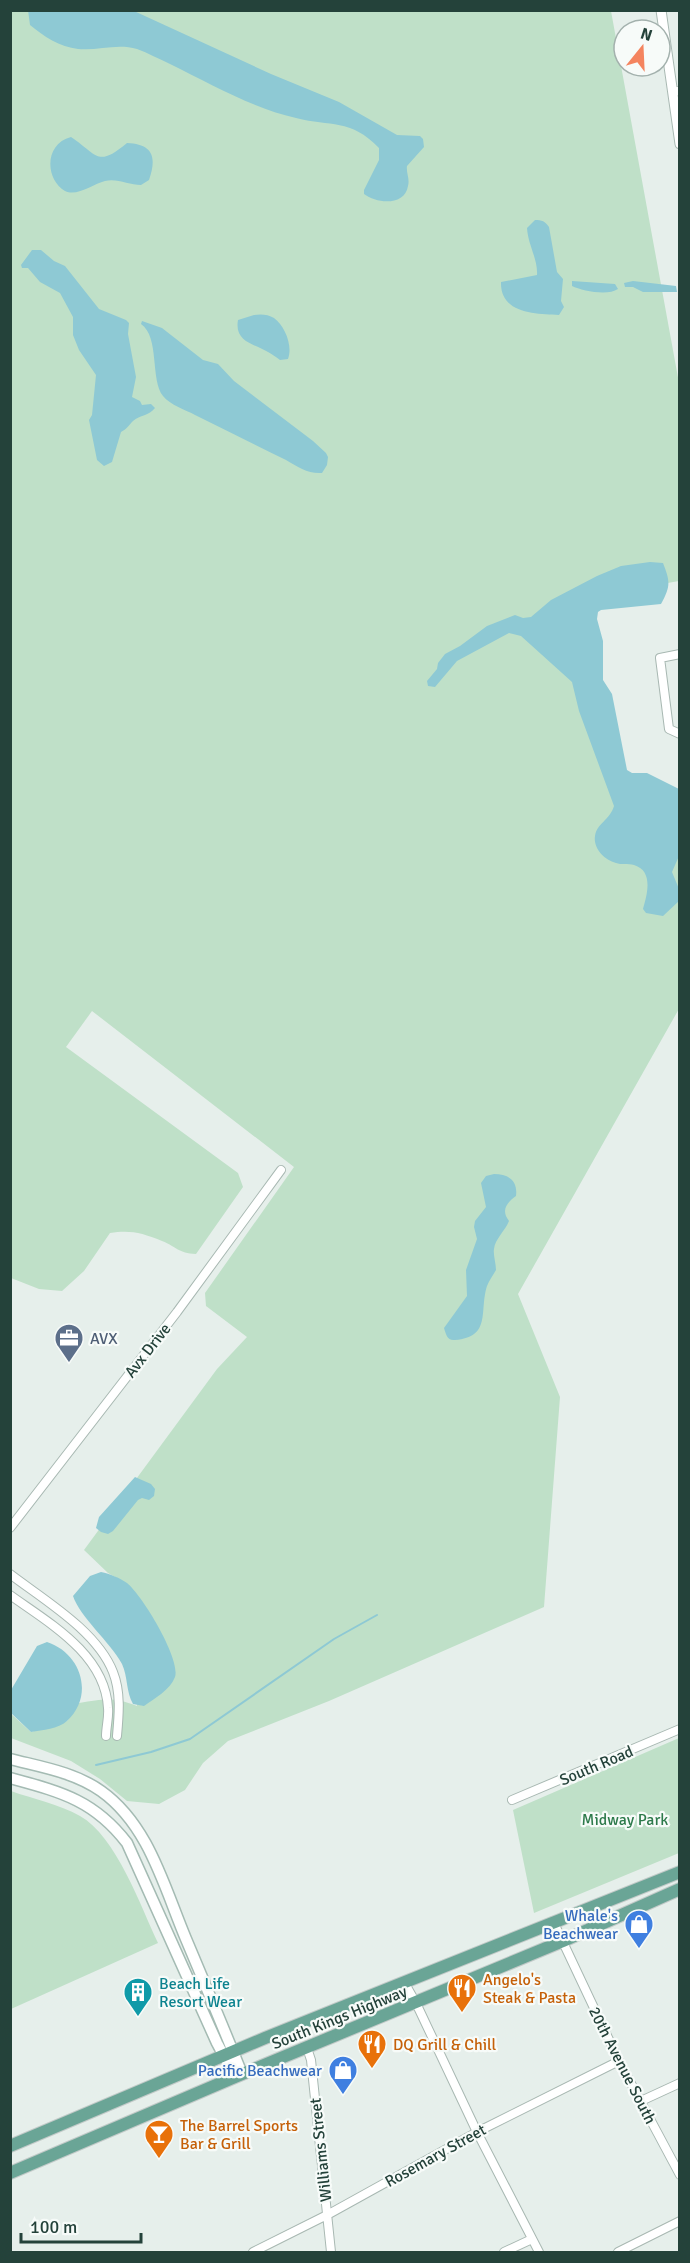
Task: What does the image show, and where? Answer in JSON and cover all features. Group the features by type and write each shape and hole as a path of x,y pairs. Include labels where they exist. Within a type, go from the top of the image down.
{"main road":[{"path":"10,1759 58,1771 90,1784 119,1806 135,1825 154,1863 228,2053"},
{"path":"10,1778 60,1792 76,1799 104,1817 120,1833 132,1852 239,2075"},
{"name":"South Kings Highway","path":"10,2146 228,2053 680,1872"},
{"name":"South Kings Highway","path":"10,2173 563,1941 680,1889"}],"street":[{"path":"661,10 677,91 680,144"},
{"path":"680,654 660,658 669,729 680,734"},
{"name":"Avx Drive","path":"10,1528 171,1319 281,1170"},
{"path":"10,1574 73,1622 99,1647 113,1671 118,1693 117,1736"},
{"path":"10,1594 64,1634 95,1666 108,1707 106,1736"},
{"path":"64,1634 73,1622"},
{"name":"South Road","path":"512,1800 680,1729"},
{"name":"20th Avenue South","path":"553,1921 619,2061 680,2175"},
{"path":"404,1982 538,2253"},
{"name":"Williams Street","path":"307,2048 311,2060 331,2253"},
{"name":"Rosemary Street","path":"253,2253 477,2132 619,2061"},
{"path":"641,2101 680,2083"},
{"path":"618,2253 680,2221"},
{"path":"504,2253 532,2239"}],"green space":[{"path":"11,11 611,11 612,78 623,78 679,383 679,581 576,599 616,799 679,821 680,1007 518,1294 560,1397 544,1607 329,1701 228,1741 203,1763 185,1790 159,1804 127,1801 100,1779 71,1761 11,1738 10,1713 31,1732 67,1721 79,1703 109,1700 137,1706 127,1584 108,1573 84,1550 217,1369 247,1337 206,1306 205,1293 294,1167 92,1011 66,1047 238,1173 243,1187 196,1254 181,1251 142,1234 110,1233 84,1271 62,1291 39,1289 11,1278"},
{"name":"Midway Park","path":"679,1738 679,1853 534,1913 513,1810"},
{"path":"11,1791 63,1808 80,1816 93,1826 116,1855 158,1943 11,2009"}],"water":[{"path":"28,10 134,11 271,74 339,102 397,135 420,136 424,147 407,166 406,192 402,197 390,201 376,200 364,194 379,160 379,148 359,132 340,125 308,121 280,114 232,95 137,49 122,47 78,49 65,46 46,37 30,25"},
{"path":"71,137 93,153 103,157 117,151 127,143 143,146 151,153 152,158 153,165 149,180 141,185 110,180 80,191 65,191 58,186 50,162 56,147"},
{"path":"535,220 543,221 549,227 557,272 563,279 561,301 564,307 559,315 530,313 521,310 506,301 502,293 501,282 537,275 527,228"},
{"path":"32,250 41,250 54,261 65,266 99,309 129,323 128,334 136,377 132,397 140,401 142,405 151,404 155,408 133,421 121,432 112,462 104,466 97,460 89,420 92,415 96,375 79,350 73,335 73,317 60,293 40,282 28,268 22,268 21,265"},
{"path":"572,281 615,284 618,289 608,292 582,290 572,286"},
{"path":"633,281 676,286 677,292 643,292 633,287 625,287 624,283"},
{"path":"254,315 272,317 282,326 289,342 288,359 280,360 242,338 239,333 238,320"},
{"path":"142,321 162,328 203,360 218,364 234,381 313,441 328,457 327,465 322,473 303,469 166,399 159,389 151,338 141,324"},
{"path":"650,562 663,563 667,574 667,593 661,604 601,610 598,612 597,619 603,641 603,680 612,694 627,770 632,773 647,773 679,789 679,856 672,872 679,889 679,901 663,916 646,913 643,909 648,884 644,872 632,864 618,864 612,861 600,853 596,845 596,832 610,815 614,806 579,711 572,682 521,636 509,633 457,661 435,687 428,686 427,681 445,654 487,626 515,615 523,618 531,617 551,600 597,576 621,566"},
{"path":"504,1175 514,1182 516,1196 506,1207 505,1214 509,1221 495,1245 496,1270 487,1286 479,1328 467,1338 452,1340 447,1337 444,1328 467,1296 466,1270 477,1239 475,1221 486,1207 481,1183 486,1176"},
{"path":"135,1477 151,1484 155,1489 154,1496 149,1500 142,1498 138,1500 113,1531 108,1534 101,1532 96,1528 99,1517"},
{"path":"101,1572 121,1579 134,1590 159,1628 172,1656 175,1668 173,1682 144,1706 133,1704 122,1664 82,1612 73,1596 90,1576"},
{"path":"47,1642 59,1647 76,1665 82,1687 80,1699 76,1711 63,1724 31,1732 11,1713 11,1690 37,1646"}],"waterway":[{"path":"96,1765 151,1752 190,1739 334,1639 377,1615"}],"place":[{"name":"AVX","path":"69,1364"},
{"name":"Whale's Beachwear","path":"639,1950"},
{"name":"Angelo's Steak & Pasta","path":"462,2014"},
{"name":"Beach Life Resort Wear","path":"138,2018"},
{"name":"DQ Grill & Chill","path":"372,2070"},
{"name":"Pacific Beachwear","path":"343,2096"},
{"name":"The Barrel Sports Bar & Grill","path":"159,2160"}]}
